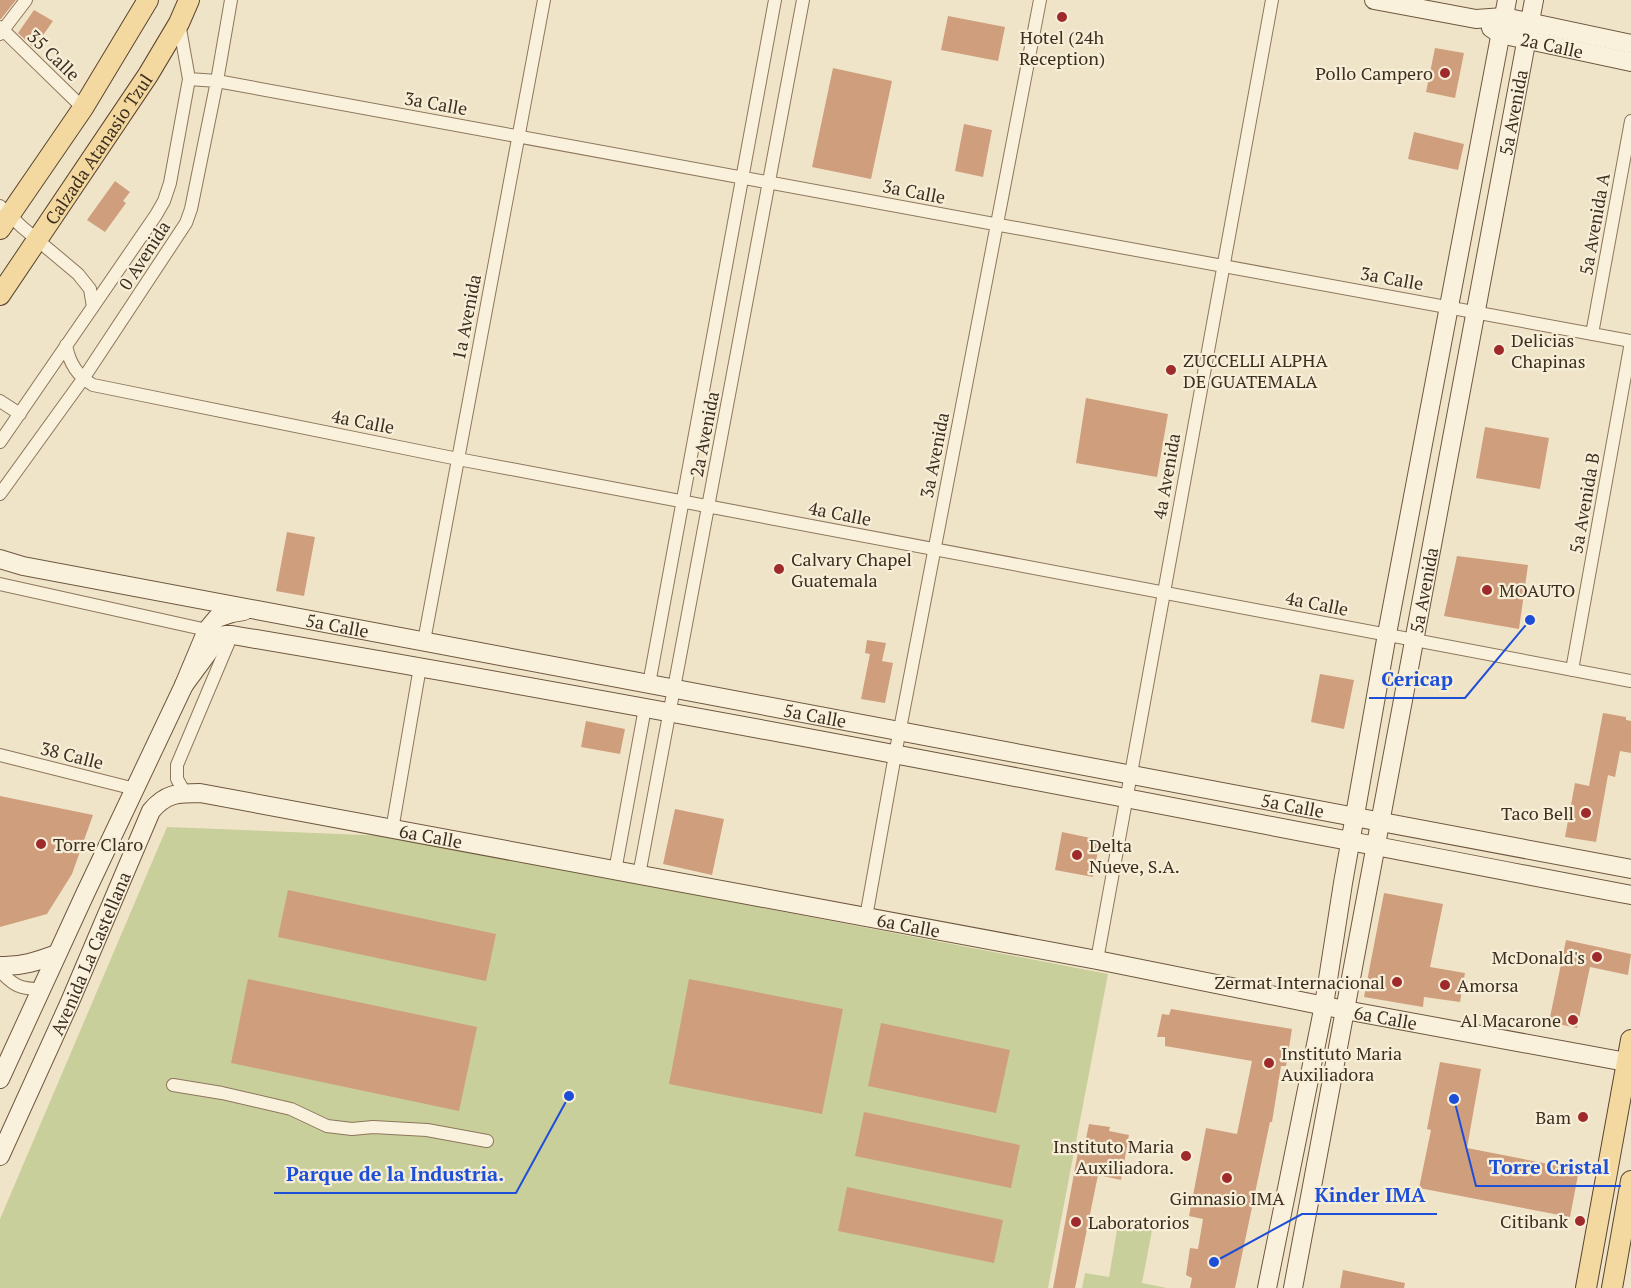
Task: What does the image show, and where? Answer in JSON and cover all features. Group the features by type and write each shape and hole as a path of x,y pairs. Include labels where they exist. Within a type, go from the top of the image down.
{"main road":[{"name":"Calzada Atanasio Tzul","path":"0,295 148,75 179,23 189,0"},
{"name":"2a Calle","path":"1374,0 1476,19 1504,17 1631,44"},
{"name":"5a Avenida","path":"1293,1288 1534,0"},
{"name":"Calzada Atanasio Tzul","path":"3,216 84,108 145,2"},
{"name":"2a Calle","path":"1504,17 1527,40 1631,62"},
{"name":"5a Avenida","path":"1267,1288 1323,1005 1387,634 1504,17"},
{"path":"1464,227 1490,232"},
{"name":"5a Calle","path":"0,559 22,566 1631,869"},
{"path":"221,639 217,618 255,610"},
{"name":"5a Calle","path":"221,639 420,667 1631,895"},
{"name":"Avenida La Castellana","path":"2,1075 184,685 221,639"},
{"name":"Avenida La Castellana","path":"0,1156 69,1004 151,811 167,797 185,793"},
{"name":"6a Calle","path":"185,793 200,793 1097,960 1345,1010 1629,1063"},
{"path":"0,966 15,967 57,954"},
{"path":"41,989 48,985 62,988 69,1004"},
{"path":"1586,1288 1629,1063 1631,1040"},
{"path":"1612,1288 1631,1181"}],"street":[{"path":"1,30 26,0"},
{"name":"0 Avenida","path":"0,494 82,379 186,223 191,209 217,81 231,0"},
{"name":"1a Avenida","path":"424,641 544,0"},
{"name":"2a Avenida","path":"650,684 775,0"},
{"name":"2a Avenida","path":"639,875 803,0"},
{"name":"3a Avenida","path":"866,917 899,731 1040,0"},
{"name":"4a Avenida","path":"1097,960 1272,0"},
{"name":"0 Avenida","path":"0,442 164,201 170,183 189,79 179,23"},
{"name":"35 Calle","path":"1,30 84,108"},
{"name":"3a Calle","path":"189,79 217,81 1631,341"},
{"name":"5a Avenida A","path":"1592,334 1631,121"},
{"path":"3,216 78,274 90,289 93,307"},
{"name":"5a Avenida B","path":"1572,670 1631,341"},
{"path":"66,345 68,356 82,379"},
{"name":"4a Calle","path":"82,379 93,386 458,459 1631,681"},
{"path":"0,401 20,414"},
{"name":"5a Calle","path":"0,584 221,639"},
{"path":"185,793 177,779 177,765 221,639"},
{"path":"392,830 420,667"},
{"path":"615,871 645,708"},
{"name":"38 Calle","path":"0,755 135,789"},
{"path":"0,971 11,983 20,987 41,989"},
{"path":"0,1053 2,1075"},
{"path":"173,1085 222,1093 291,1109 327,1126 352,1129 374,1127 427,1130 487,1142"}],"green space":[{"path":"167,827 388,836 1108,974 1048,1288 0,1288 0,1219"},
{"path":"1119,1218 1153,1225 1142,1283 1167,1288 1082,1288 1085,1273 1109,1277"}],"building":[{"path":"0,0 16,0 1,19 0,19"},
{"path":"34,10 53,21 34,48 18,33"},
{"path":"948,16 1005,27 998,61 941,50"},
{"name":"Pollo Campero","path":"1435,48 1464,53 1455,98 1426,92"},
{"path":"833,68 892,81 871,179 812,167"},
{"path":"964,124 992,130 983,177 955,171"},
{"path":"1414,132 1464,144 1458,170 1408,159"},
{"path":"115,181 130,192 123,201 126,203 105,232 87,220"},
{"path":"1086,398 1168,414 1157,477 1076,463"},
{"path":"1485,427 1549,438 1540,489 1476,478"},
{"path":"287,532 315,537 304,596 276,591"},
{"name":"MOAUTO","path":"1457,556 1528,565 1519,629 1444,616"},
{"path":"867,640 886,643 882,661 893,663 885,703 861,699 870,654 865,653"},
{"path":"1320,674 1354,680 1344,729 1311,722"},
{"path":"1603,713 1626,717 1626,720 1631,721 1631,753 1620,751 1615,777 1608,775 1596,842 1565,837 1575,783 1589,786"},
{"path":"586,721 625,729 620,754 581,747"},
{"name":"Torre Claro","path":"0,796 93,815 72,874 47,914 0,927"},
{"path":"675,809 724,819 712,875 663,864"},
{"name":"Delta Nueve, S.A.","path":"1062,832 1100,840 1093,877 1055,870"},
{"path":"288,890 496,934 486,981 278,937"},
{"path":"1384,893 1443,904 1430,967 1465,973 1460,1002 1424,997 1423,1007 1364,997"},
{"path":"1566,940 1631,954 1628,975 1590,967 1577,1028 1549,1022"},
{"path":"248,979 477,1027 459,1111 231,1063"},
{"path":"689,979 843,1009 822,1114 669,1084"},
{"path":"1171,1009 1292,1029 1286,1066 1281,1066 1272,1122 1270,1122 1235,1288 1190,1288 1192,1278 1186,1275 1190,1248 1198,1249 1203,1219 1189,1216 1206,1128 1237,1134 1252,1061 1165,1046 1165,1037 1157,1037 1162,1014 1169,1015"},
{"path":"881,1023 1010,1050 996,1113 868,1086"},
{"path":"1440,1062 1481,1069 1467,1148 1579,1170 1570,1217 1419,1188 1431,1130 1427,1129"},
{"path":"864,1112 1020,1145 1011,1188 855,1156"},
{"name":"Laboratorios","path":"1089,1124 1110,1127 1109,1131 1129,1135 1121,1180 1098,1175 1075,1288 1053,1288 1078,1152 1083,1153"},
{"path":"847,1187 1003,1220 994,1263 838,1231"},
{"path":"1343,1270 1405,1283 1404,1288 1340,1288"}],"place":[{"name":"Hotel (24h Reception)","path":"1062,17"},
{"name":"Pollo Campero","path":"1445,73"},
{"name":"Delicias Chapinas","path":"1499,350"},
{"name":"ZUCCELLI ALPHA DE GUATEMALA","path":"1171,370"},
{"name":"Calvary Chapel Guatemala","path":"779,569"},
{"name":"MOAUTO","path":"1487,590"},
{"name":"Cericap","path":"1530,620"},
{"name":"Taco Bell","path":"1586,813"},
{"name":"Torre Claro","path":"41,844"},
{"name":"Delta Nueve, S.A.","path":"1077,855"},
{"name":"McDonald's","path":"1597,957"},
{"name":"Zermat Internacional","path":"1397,982"},
{"name":"Amorsa","path":"1445,985"},
{"name":"Al Macarone","path":"1573,1020"},
{"name":"Instituto Maria Auxiliadora","path":"1269,1063"},
{"name":"Parque de la Industria.","path":"569,1096"},
{"name":"Torre Cristal","path":"1454,1099"},
{"name":"Bam","path":"1583,1117"},
{"name":"Instituto Maria Auxiliadora.","path":"1186,1156"},
{"name":"Gimnasio IMA","path":"1227,1178"},
{"name":"Citibank","path":"1580,1221"},
{"name":"Laboratorios","path":"1076,1222"},
{"name":"Kinder IMA","path":"1214,1262"}]}
